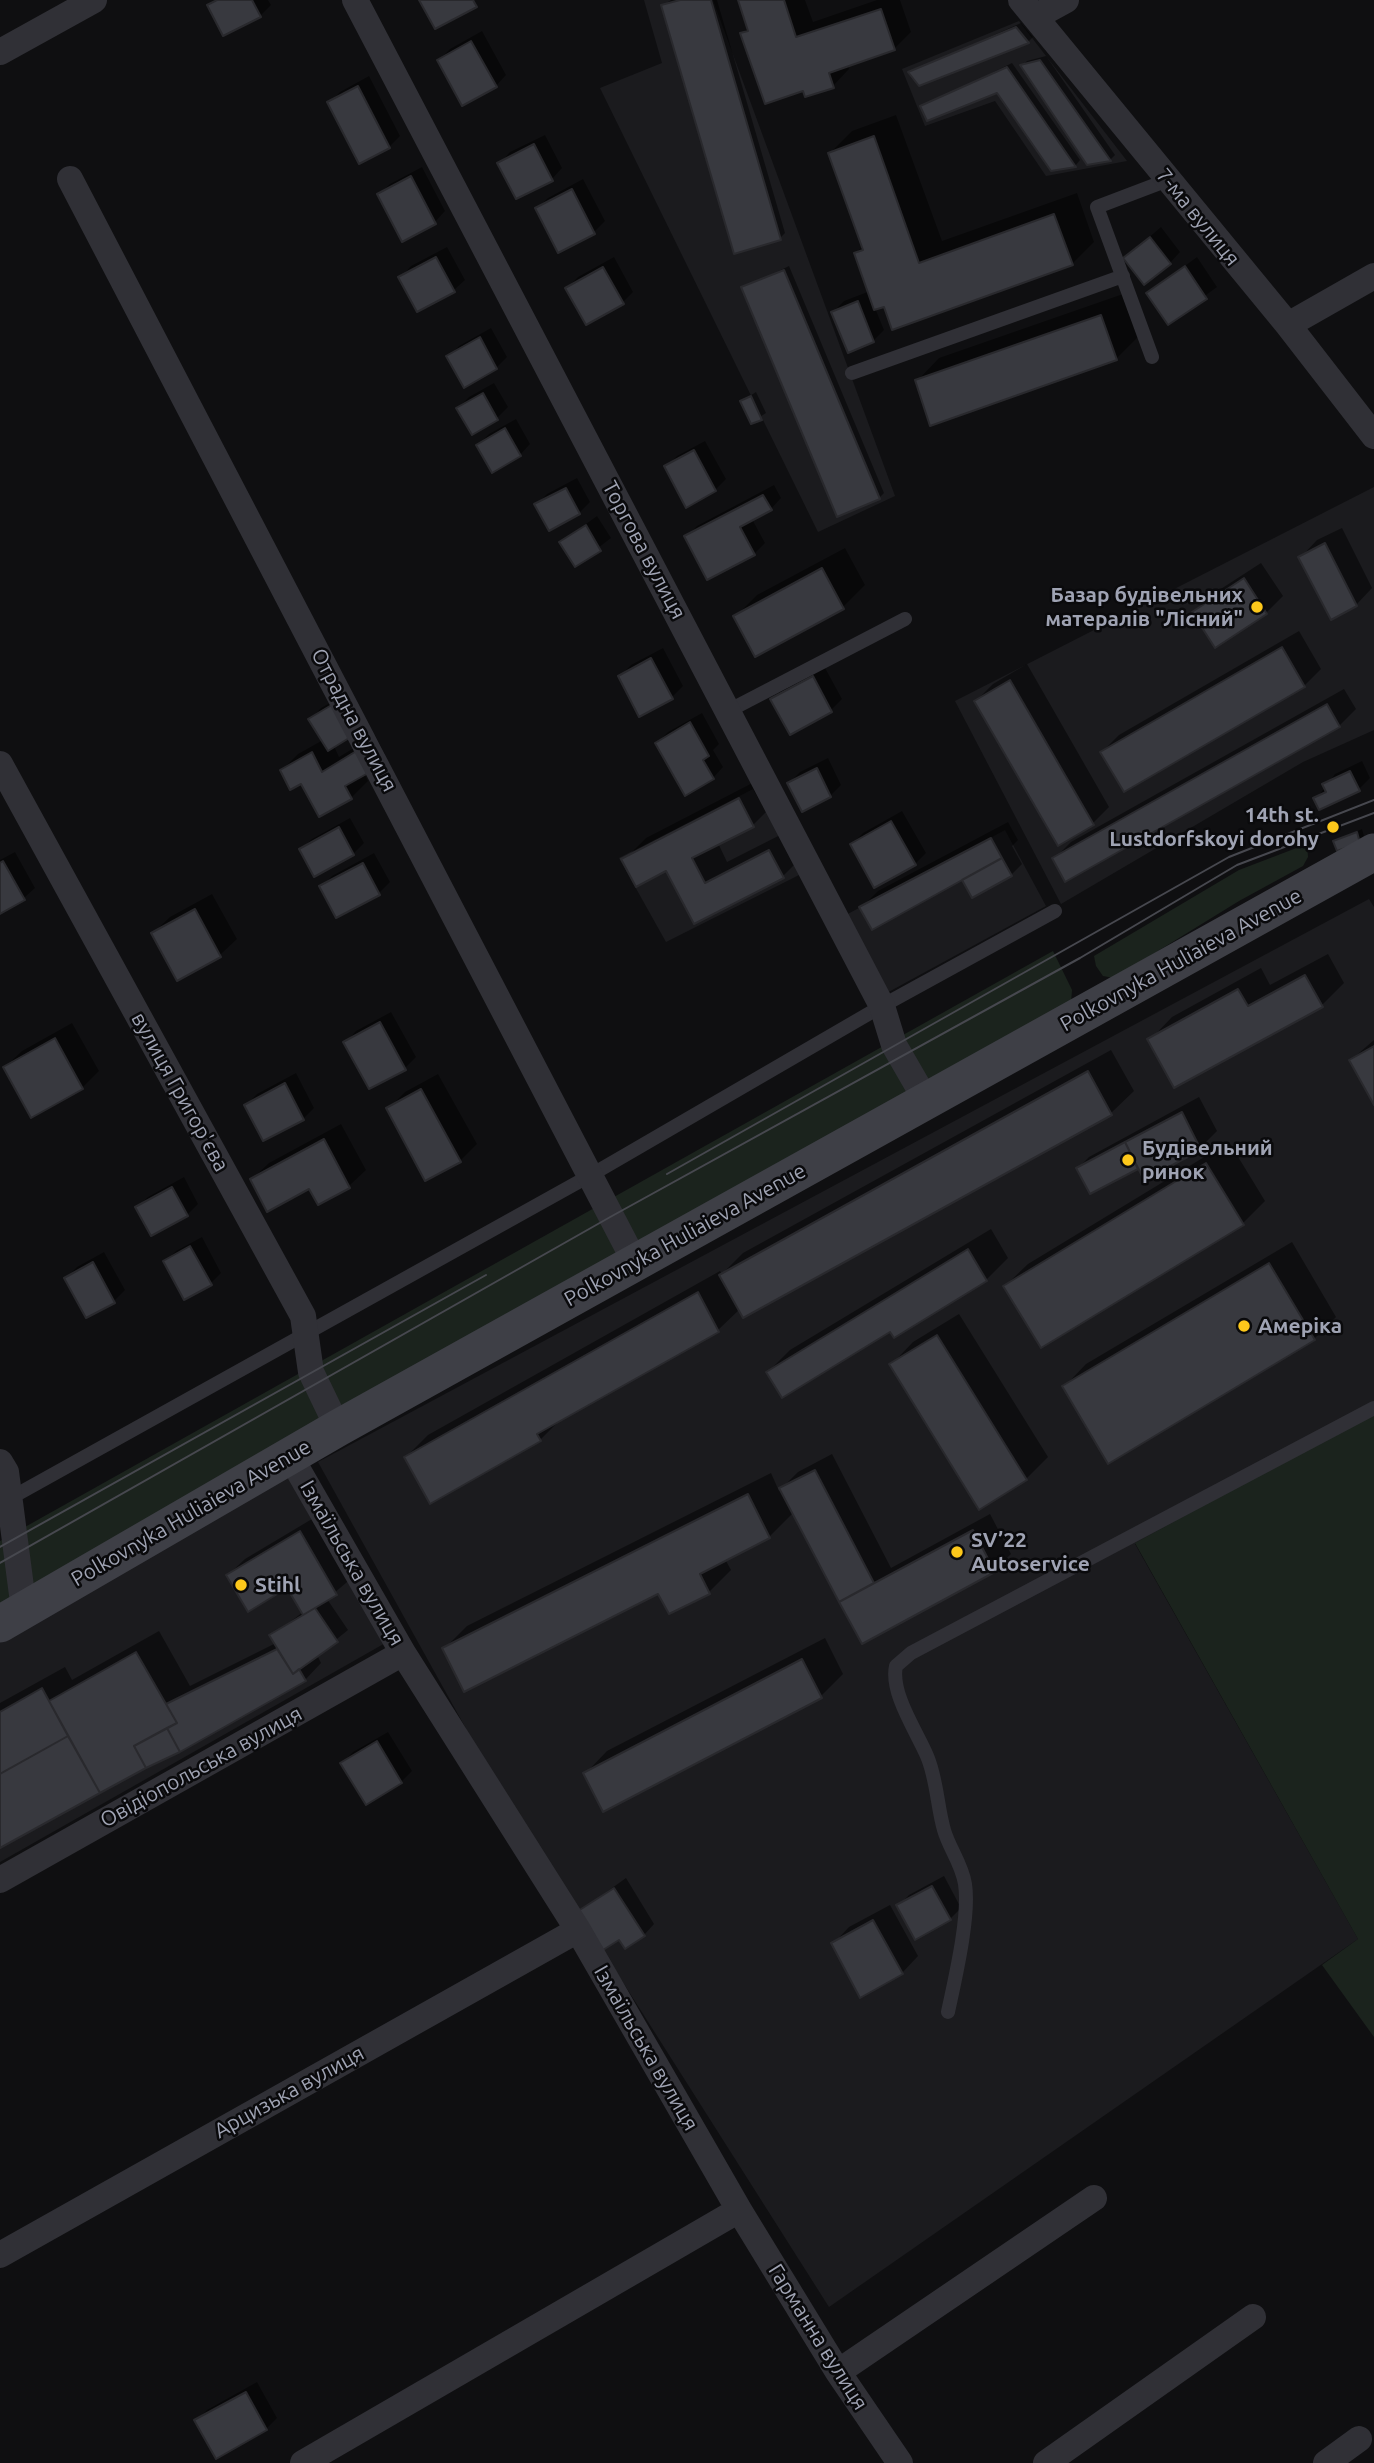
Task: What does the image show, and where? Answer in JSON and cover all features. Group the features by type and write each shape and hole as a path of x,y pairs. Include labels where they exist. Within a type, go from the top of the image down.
{"main road":[{"name":"Polkovnyka Huliaieva Avenue","path":"12,1617 338,1428 1374,852"}],"street":[{"path":"0,52 94,0"},
{"name":"Торгова вулиця","path":"355,0 883,1006 894,1045 927,1102"},
{"path":"1028,9 1066,0"},
{"name":"7-ма вулиця","path":"1028,9 1288,325 1374,436"},
{"name":"Отрадна вулиця","path":"71,179 635,1262"},
{"path":"1288,325 1374,276"},
{"name":"вулиця Григор'єва","path":"0,764 303,1316 311,1372 338,1428"},
{"name":"Ізмаїльська вулиця","path":"290,1456 403,1653 578,1930 739,2210"},
{"path":"0,1462 6,1472 5,1501 12,1617"},
{"name":"Овідіопольська вулиця","path":"0,1880 403,1653"},
{"name":"Арцизька вулиця","path":"0,2255 578,1930"},
{"path":"838,2372 1094,2198"},
{"path":"303,2463 739,2210"},
{"name":"Гарманна вулиця","path":"739,2210 838,2372 900,2463"},
{"path":"1046,2463 1253,2317"},
{"path":"1326,2463 1359,2439"}],"lane":[{"path":"1152,357 1097,207 1168,180"},
{"path":"852,373 1123,276"},
{"path":"728,711 905,619"},
{"path":"5,1501 592,1175 883,1006 1055,911"},
{"path":"948,2012 956,1974 965,1885 955,1852 944,1833 928,1758 910,1724 896,1682 896,1666 911,1653 1374,1408"}],"shaded area":[{"path":"644,0 713,0 895,496 818,532 600,88 662,63"},
{"path":"1019,21 1127,161 1046,176 995,101 925,126 902,69"},
{"name":"Базар будівельних матералів \"Лісний\"","path":"1374,487 1374,730 1303,762 1061,904 955,701"},
{"path":"753,789 803,873 666,942 619,858"},
{"path":"1005,830 1046,906 883,995 844,916"},
{"path":"1307,844 1308,857 1303,866 1239,901 1114,978 1103,976 1096,966 1094,956 1239,870"},
{"name":"Будівельний ринок","path":"1369,899 1374,907 1374,1412 1135,1544 1358,1939 829,2307 494,1779 318,1462"},
{"path":"1053,951 1072,990 1071,1003 0,1610 0,1541"},
{"path":"1374,1412 1374,2037 1322,1965 1358,1939 1135,1543"},
{"path":"292,1474 387,1642 0,1862 0,1638"}],"building":[{"path":"217,0 252,0 261,17 223,36 207,5"},
{"path":"419,0 473,0 477,7 435,29"},
{"path":"680,0 711,0 781,240 734,254 661,5"},
{"path":"738,0 784,0 796,37 881,9 895,50 829,73 834,88 805,97 803,91 765,104 740,33 748,31"},
{"path":"1016,27 1029,43 919,86 908,72"},
{"path":"471,41 497,87 462,106 437,60"},
{"path":"1040,60 1111,161 1087,165 1020,65"},
{"path":"1007,67 1076,167 1051,171 997,93 927,121 920,106"},
{"path":"358,86 390,148 359,164 327,102"},
{"path":"874,136 919,263 1054,214 1073,265 892,330 884,307 874,310 854,253 863,250 828,153"},
{"path":"534,144 553,181 516,199 497,163"},
{"path":"411,176 436,224 402,242 377,194"},
{"path":"572,189 595,234 558,253 535,208"},
{"path":"1150,237 1171,264 1144,285 1123,258"},
{"path":"436,257 455,292 417,312 398,277"},
{"path":"1185,266 1207,299 1168,325 1146,293"},
{"path":"603,267 624,304 586,325 565,288"},
{"path":"784,270 880,499 837,517 741,287"},
{"path":"858,301 874,342 848,353 831,312"},
{"path":"1101,315 1117,360 930,426 915,380"},
{"path":"480,337 497,369 464,388 446,356"},
{"path":"483,393 498,420 472,435 456,408"},
{"path":"751,396 762,420 751,424 740,401"},
{"path":"505,428 521,456 492,473 476,445"},
{"path":"694,450 716,491 686,508 664,466"},
{"path":"566,488 580,514 549,531 534,504"},
{"path":"763,495 772,510 740,527 755,555 707,580 684,536"},
{"path":"586,525 601,551 575,567 559,542"},
{"path":"1325,543 1357,606 1331,620 1298,557"},
{"path":"822,568 844,609 755,657 733,616"},
{"path":"1244,578 1267,614 1215,648 1192,612"},
{"path":"1282,647 1305,687 1124,792 1100,752"},
{"path":"651,658 673,699 639,717 618,676"},
{"path":"813,676 832,712 790,735 770,699"},
{"path":"1010,680 1094,825 1058,846 974,701"},
{"path":"335,703 354,735 328,751 308,719"},
{"path":"1327,704 1340,727 1065,882 1052,858"},
{"path":"690,722 709,756 703,760 714,779 685,796 655,743"},
{"path":"358,750 370,772 345,786 352,799 319,817 301,784 290,790 280,770 312,752 322,772"},
{"path":"817,768 831,797 802,812 787,783"},
{"path":"1350,771 1360,791 1319,810 1313,798 1326,792 1322,784"},
{"path":"739,798 754,827 692,858 705,883 769,850 784,878 694,924 666,871 636,887 621,859"},
{"path":"891,821 916,865 874,888 850,844"},
{"path":"339,827 354,855 314,877 299,849"},
{"path":"1357,832 1360,843 1337,851 1333,841"},
{"path":"991,838 1002,858 872,930 859,907"},
{"path":"1002,858 1012,876 972,898 962,880"},
{"path":"3,861 25,900 0,914 0,863"},
{"path":"363,863 380,895 336,918 319,886"},
{"path":"195,909 221,957 177,981 151,933"},
{"path":"1305,975 1323,1007 1174,1088 1147,1039 1238,989 1248,1006"},
{"path":"380,1022 406,1070 369,1089 343,1042"},
{"path":"55,1038 83,1089 31,1118 3,1067"},
{"path":"1374,1046 1374,1105 1349,1060"},
{"path":"1088,1071 1112,1115 743,1318 719,1275"},
{"path":"285,1083 304,1120 263,1141 244,1105"},
{"path":"421,1089 461,1162 425,1181 386,1108"},
{"path":"1182,1112 1201,1150 1144,1180 1125,1142"},
{"path":"324,1139 350,1188 318,1205 309,1189 267,1212 250,1179"},
{"path":"1125,1142 1138,1169 1090,1194 1076,1168"},
{"path":"1206,1163 1244,1225 1041,1348 1003,1286"},
{"path":"172,1187 188,1216 151,1236 135,1207"},
{"path":"190,1246 212,1285 184,1300 163,1261"},
{"path":"968,1249 987,1281 894,1338 890,1332 782,1398 766,1372"},
{"path":"93,1262 115,1303 86,1318 64,1278"},
{"path":"1269,1263 1315,1340 1108,1464 1062,1386"},
{"path":"698,1292 719,1332 537,1434 541,1441 430,1504 404,1457"},
{"path":"937,1335 1027,1480 979,1510 889,1364"},
{"path":"815,1470 874,1583 839,1602 779,1488"},
{"path":"748,1494 770,1538 700,1574 710,1594 669,1614 658,1594 464,1692 442,1648"},
{"path":"973,1530 995,1572 862,1644 839,1602"},
{"path":"300,1531 337,1595 303,1615 287,1588 248,1612 226,1575"},
{"path":"315,1608 338,1642 293,1674 269,1635"},
{"path":"277,1649 293,1674 299,1669 306,1681 180,1752 167,1728 177,1723 166,1704"},
{"path":"136,1652 177,1723 134,1746 146,1768 100,1793 49,1701"},
{"path":"802,1659 822,1698 603,1812 583,1773"},
{"path":"42,1688 68,1736 0,1774 0,1712"},
{"path":"167,1728 180,1752 146,1768 134,1746"},
{"path":"68,1736 100,1793 0,1848 0,1774"},
{"path":"377,1741 402,1783 366,1805 340,1763"},
{"path":"932,1886 951,1920 915,1940 896,1905"},
{"path":"614,1888 645,1936 625,1949 619,1940 603,1950 578,1911"},
{"path":"873,1920 903,1974 860,1998 831,1943"},
{"path":"246,2392 267,2430 216,2459 194,2420"}],"tram line":[{"path":"667,1174 1229,857 1374,800"},
{"path":"0,1563 612,1216 1080,958 1237,865 1374,813"},
{"path":"0,1547 486,1275"}],"place":[{"name":"Базар будівельних матералів \"Лісний\"","path":"1257,607"},
{"name":"14th st. Lustdorfskoyi dorohy","path":"1333,827"},
{"name":"Будівельний ринок","path":"1128,1160"},
{"name":"Амеріка","path":"1244,1326"},
{"name":"SV’22 Autoservice","path":"957,1552"},
{"name":"Stihl","path":"241,1585"}]}
